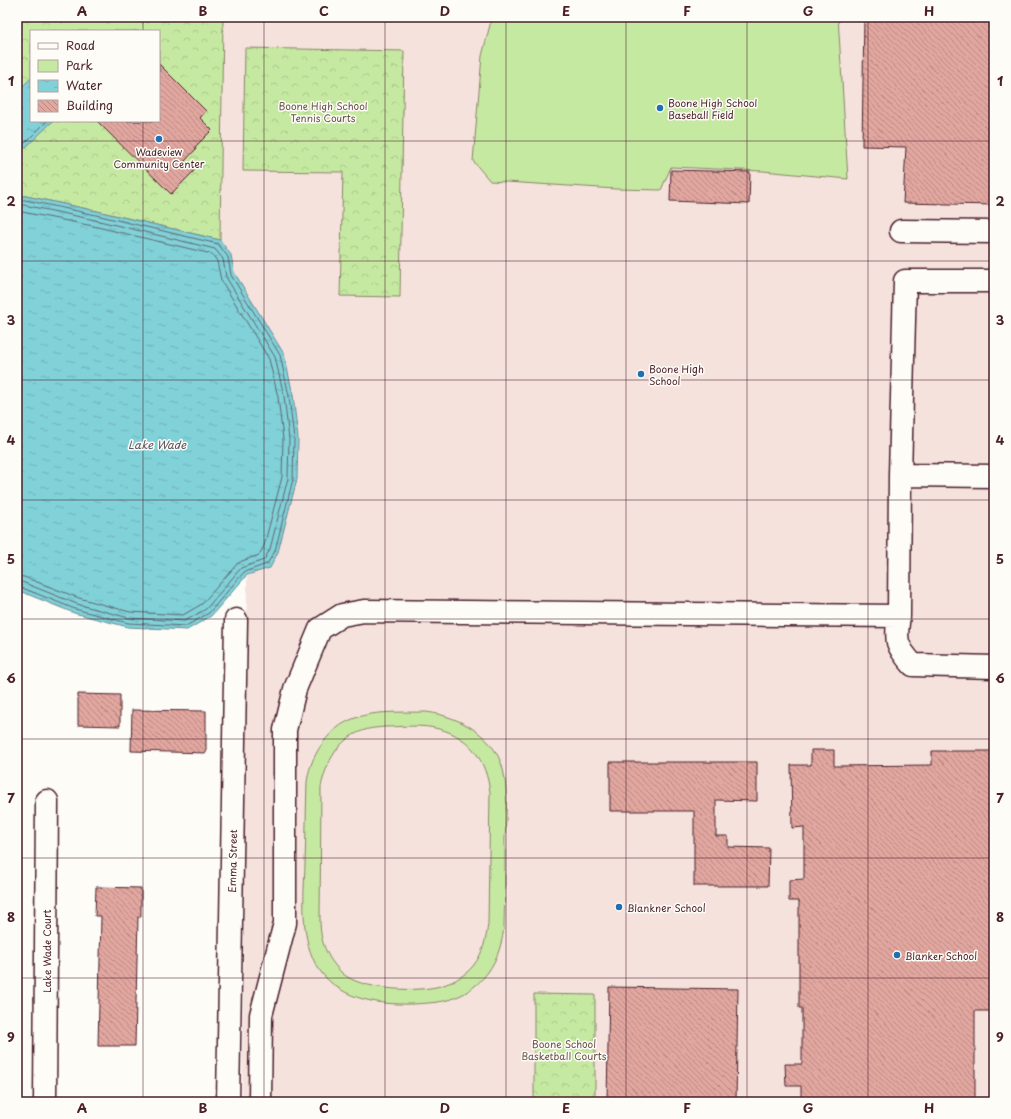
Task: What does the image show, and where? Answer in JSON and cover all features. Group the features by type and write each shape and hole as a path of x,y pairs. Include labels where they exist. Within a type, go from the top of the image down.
{"street":[{"path":"901,231 994,232"},
{"path":"994,281 905,281 900,475 899,616 897,630 897,642 902,652 913,665 994,667"},
{"path":"900,475 994,476"},
{"path":"260,1102 261,1015 285,923 285,730 295,689 320,628 342,615 364,611 899,616"},
{"name":"Emma Street","path":"228,1102 236,620"},
{"name":"Lake Wade Court","path":"45,1102 47,801"}],"shaded area":[{"name":"Boone High School","path":"223,17 994,17 994,1102 242,1102 247,575 270,568 297,479 298,438 293,395 284,354 234,272 231,255 220,240"}],"green space":[{"path":"17,17 223,17 220,240 26,196 17,196"},
{"name":"Boone High School Baseball Field","path":"492,17 838,17 848,179 763,171 671,167 661,190 616,189 490,181 473,161 482,56"},
{"name":"Boone High School Tennis Courts","path":"245,48 404,51 400,297 340,296 343,172 243,171"},
{"path":"426,712 452,718 476,731 486,739 494,749 500,761 504,774 506,798 503,937 494,963 489,971 476,985 462,995 449,1000 413,1004 371,1001 345,992 334,985 323,975 315,963 310,951 304,915 308,776 315,755 321,745 335,729 346,722 371,714","holes":["384,727 432,727 460,738 468,744 481,761 485,770 490,792 488,924 482,951 465,974 446,984 426,989 387,988 361,983 351,979 336,967 328,955 321,934 321,787 323,778 334,753 346,740 365,730"]},
{"name":"Boone School Basketball Courts","path":"534,994 595,995 595,1102 534,1102"}],"water":[{"path":"30,79 30,122 52,122 22,151 17,146 17,92"},
{"name":"Lake Wade","path":"17,196 26,196 97,211 220,240 231,255 234,272 284,354 293,395 298,438 297,479 278,552 270,568 247,575 211,616 187,630 128,627 74,613 17,590"}],"building":[{"path":"864,17 948,17 948,19 994,20 994,205 903,203 906,147 862,146"},
{"name":"Wadeview Community Center","path":"160,65 206,111 200,118 212,130 195,147 196,149 185,161 194,171 171,194 98,122 160,122"},
{"path":"671,170 750,172 749,204 670,201"},
{"path":"78,694 120,695 120,726 78,725"},
{"path":"132,710 206,711 206,753 131,751"},
{"name":"Blanker School","path":"811,750 834,750 834,766 932,765 932,751 994,751 994,1011 975,1011 975,1102 801,1102 801,1086 786,1086 785,1064 802,1064 802,1008 799,1008 799,901 789,901 789,880 804,879 804,827 792,828 791,765 811,765"},
{"path":"610,762 757,762 757,801 716,800 716,836 728,836 728,847 769,848 768,886 694,886 694,811 610,811"},
{"path":"96,887 141,888 141,917 138,917 135,1046 98,1046 101,916 95,916"},
{"path":"609,987 738,989 736,1102 607,1102"}],"place":[{"name":"Boone High School Baseball Field","path":"660,108"},
{"name":"Wadeview Community Center","path":"159,139"},
{"name":"Boone High School","path":"641,374"},
{"name":"Blankner School","path":"619,907"},
{"name":"Blanker School","path":"897,955"}]}
